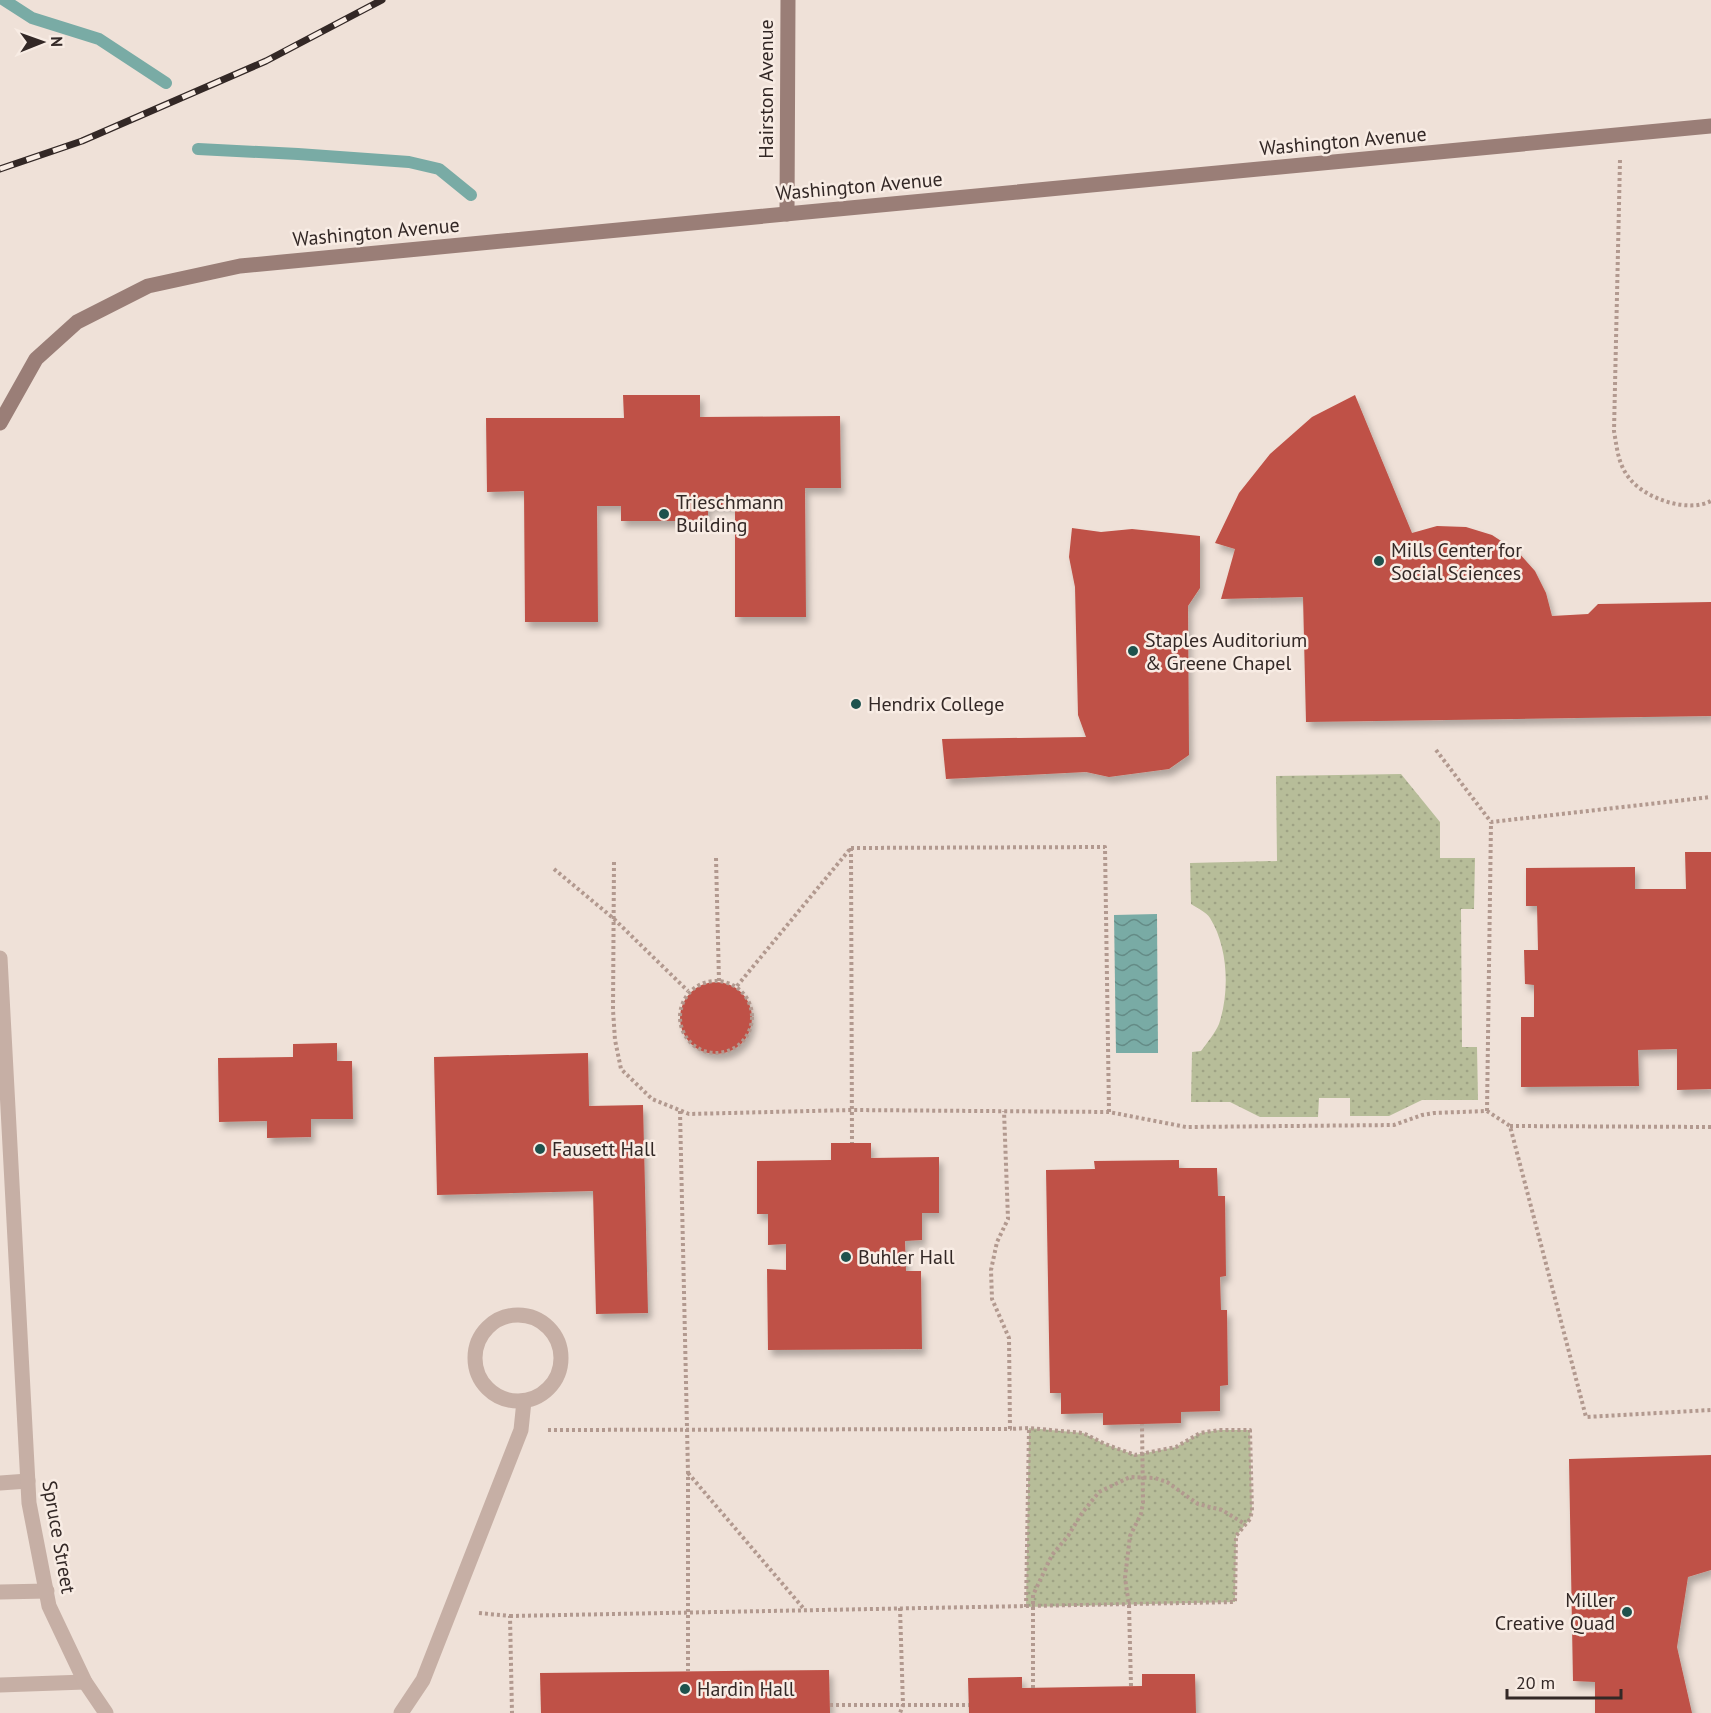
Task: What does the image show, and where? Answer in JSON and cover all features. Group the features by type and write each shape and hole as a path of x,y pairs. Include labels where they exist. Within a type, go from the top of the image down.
{"street":[{"name":"Hairston Avenue","path":"787,214 788,0"},
{"name":"Washington Avenue","path":"0,423 36,359 77,322 148,286 240,266 1711,126"},
{"name":"Spruce Street","path":"0,958 5,1163 29,1503 50,1606 85,1682 106,1713"},
{"path":"519,1315 532,1317 554,1334 561,1360 554,1381 539,1396 524,1401 510,1401 484,1386 477,1372 475,1358 484,1332 494,1323 506,1317 519,1315"},
{"path":"401,1713 423,1680 454,1604 521,1430 524,1401"},
{"path":"0,1483 28,1481"},
{"path":"0,1592 47,1591"},
{"path":"0,1685 85,1682"}],"path":[{"path":"1621,135 1614,431 1619,460 1630,480 1649,495 1678,505 1706,504 1711,501"},
{"path":"1436,750 1491,822 1486,1111"},
{"path":"1491,822 1711,797"},
{"path":"851,848 1105,847 1109,1112"},
{"path":"737,986 851,848"},
{"path":"851,848 852,1143"},
{"path":"716,858 719,981"},
{"path":"614,862 613,1010 615,1040 621,1069 652,1099 689,1114 851,1110 1109,1112 1186,1127 1394,1125 1422,1115 1486,1111 1510,1126 1711,1127"},
{"path":"554,869 614,918 688,991"},
{"path":"719,981 737,986 744,992 752,1016 751,1027 746,1038 727,1053 703,1052 685,1037 680,1026 679,1014 688,991 698,984 719,981"},
{"path":"680,1111 688,1473 688,1671"},
{"path":"1004,1111 1008,1219 997,1242 991,1277 992,1299 1009,1338 1010,1429"},
{"path":"1510,1126 1586,1418 1711,1410"},
{"path":"1131,1686 1129,1605 1125,1578 1128,1547 1141,1514 1142,1424"},
{"path":"454,1604 465,1610 487,1616 510,1616 1235,1602 1236,1536 1250,1519 1252,1511 1250,1430 1219,1430 1200,1434 1176,1447 1135,1455 1083,1433 1029,1428 521,1430"},
{"path":"1026,1606 1029,1428"},
{"path":"688,1473 804,1609"},
{"path":"1033,1688 1033,1594 1047,1564 1090,1501 1099,1492 1130,1477 1142,1476 1167,1482 1198,1504 1222,1510 1245,1524"},
{"path":"900,1608 903,1705 900,1713"},
{"path":"510,1616 512,1713"},
{"path":"830,1705 969,1705"}],"green space":[{"path":"1401,774 1440,822 1440,858 1475,858 1474,909 1461,909 1462,1047 1477,1047 1478,1100 1422,1100 1389,1116 1350,1116 1350,1098 1319,1098 1318,1117 1260,1117 1230,1102 1191,1102 1192,1052 1201,1051 1219,1024 1226,984 1224,956 1216,930 1208,916 1191,904 1190,863 1277,861 1276,776"},
{"path":"1029,1428 1083,1433 1135,1455 1176,1447 1200,1433 1219,1430 1250,1430 1252,1511 1250,1519 1236,1536 1235,1602 1026,1607"}],"water":[{"path":"1157,914 1158,1053 1116,1053 1114,915"}],"building":[{"name":"Trieschmann Building","path":"623,395 700,395 700,417 840,416 841,488 805,488 806,617 735,617 735,506 708,506 708,521 621,521 621,506 597,506 598,622 525,622 524,491 487,492 486,418 624,418"},
{"name":"Mills Center for Social Sciences","path":"1355,395 1412,533 1437,526 1466,527 1492,535 1518,552 1535,571 1546,593 1552,616 1588,614 1598,604 1711,602 1711,716 1306,722 1303,597 1221,599 1235,549 1215,543 1239,493 1270,454 1312,417"},
{"name":"Staples Auditorium & Greene Chapel","path":"1072,528 1101,532 1132,529 1200,536 1200,588 1188,606 1189,755 1169,769 1109,777 1086,772 946,779 942,739 1086,737 1078,715 1075,587 1069,557"},
{"path":"1685,852 1711,852 1711,1089 1677,1090 1677,1049 1638,1050 1639,1086 1521,1087 1521,1017 1534,1017 1534,985 1525,984 1524,950 1538,950 1537,906 1526,906 1526,868 1635,867 1635,889 1686,889"},
{"path":"716,982 730,985 742,992 749,1004 752,1018 749,1032 742,1044 730,1051 716,1054 702,1051 690,1044 683,1032 680,1018 683,1004 690,992 702,985"},
{"path":"337,1043 337,1061 352,1061 353,1119 311,1119 311,1137 267,1138 267,1121 219,1122 218,1058 293,1057 293,1044"},
{"name":"Fausett Hall","path":"588,1053 589,1106 643,1105 648,1313 596,1314 593,1191 437,1195 434,1057"},
{"name":"Buhler Hall","path":"831,1143 871,1143 871,1158 939,1157 939,1213 922,1213 922,1240 905,1241 906,1271 921,1271 922,1349 768,1350 767,1269 786,1270 786,1244 768,1245 768,1214 757,1214 757,1161 831,1160"},
{"path":"1179,1160 1179,1168 1217,1168 1218,1196 1225,1196 1226,1276 1220,1277 1221,1310 1227,1310 1228,1385 1220,1386 1220,1411 1181,1412 1181,1423 1103,1425 1103,1413 1061,1414 1061,1393 1050,1393 1046,1170 1095,1169 1094,1161"},
{"name":"Miller Creative Quad","path":"1711,1455 1711,1570 1688,1577 1677,1647 1692,1713 1595,1713 1595,1682 1573,1681 1569,1459"},
{"name":"Hardin Hall","path":"829,1670 830,1713 541,1713 540,1673"},
{"path":"1142,1674 1195,1674 1196,1713 969,1713 968,1678 1022,1677 1022,1688 1142,1686"}],"waterway":[{"path":"4,0 32,18 99,39 166,83"},
{"path":"198,149 409,162 439,169 471,195"}],"railway":[{"path":"0,169 82,141 266,61 382,0"}],"place":[{"name":"Trieschmann Building","path":"664,514"},
{"name":"Mills Center for Social Sciences","path":"1379,561"},
{"name":"Staples Auditorium & Greene Chapel","path":"1133,651"},
{"name":"Hendrix College","path":"856,704"},
{"name":"Fausett Hall","path":"540,1149"},
{"name":"Buhler Hall","path":"846,1257"},
{"name":"Miller Creative Quad","path":"1627,1612"},
{"name":"Hardin Hall","path":"685,1689"}]}
